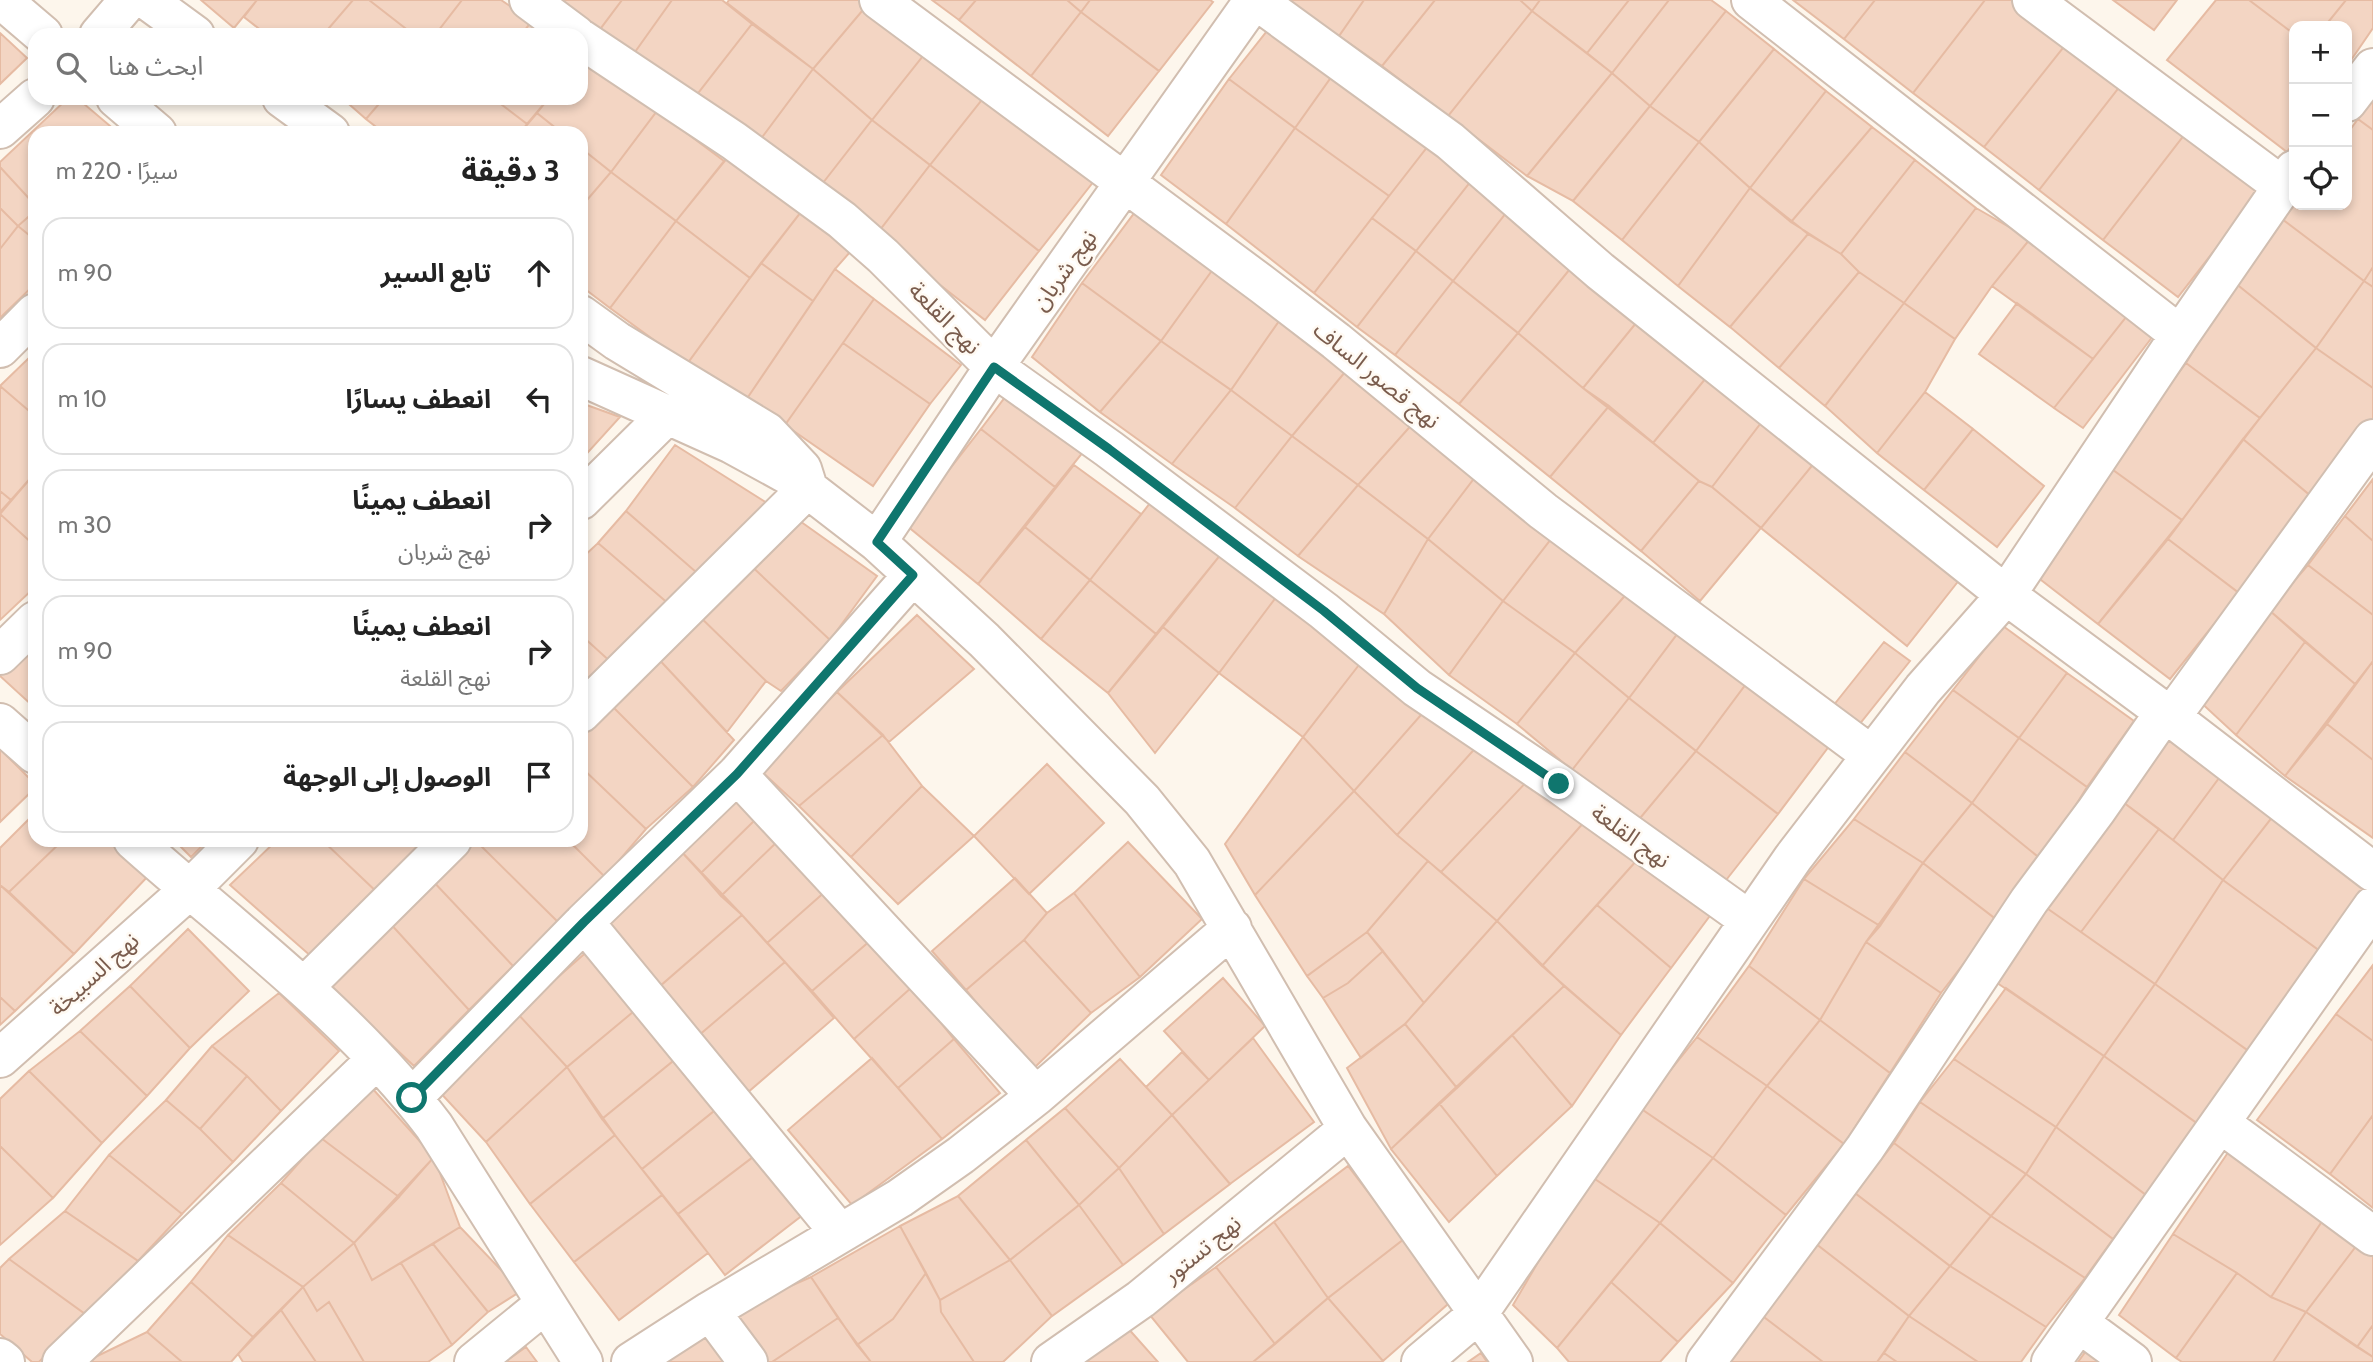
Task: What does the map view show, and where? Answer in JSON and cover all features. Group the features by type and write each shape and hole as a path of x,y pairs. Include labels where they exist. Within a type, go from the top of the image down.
{"street":[{"path":"2,0 35,28"},
{"path":"105,28 129,0"},
{"path":"147,0 185,28"},
{"path":"528,0 566,28"},
{"name":"نهج قصور الساف","path":"879,0 1336,341 1543,511 1871,755"},
{"path":"1255,0 1450,141 1600,271 2006,595 2373,872"},
{"name":"نهج شربان","path":"877,542 994,367 1255,0"},
{"path":"1751,0 2180,335"},
{"path":"1421,1362 1478,1314 1749,920 1923,689 2006,595 2288,178 2032,0"},
{"name":"نهج القلعة","path":"588,43 734,141 842,220 883,256 994,367 1109,449 1281,579 1417,688 1559,784 1749,920"},
{"path":"2352,95 2373,68"},
{"path":"0,129 28,104"},
{"path":"124,105 149,126"},
{"path":"292,105 320,126"},
{"path":"0,348 28,320"},
{"path":"588,320 617,341 766,432 802,469 808,488"},
{"path":"588,379 732,444 808,488 877,542 984,640 1142,800 1192,862 1348,1129 1513,1362"},
{"path":"588,493 668,414"},
{"path":"1706,1362 1865,1148 2029,901 2373,439"},
{"path":"588,706 808,488"},
{"path":"412,1098 584,922 737,774 913,575"},
{"path":"0,655 28,628"},
{"path":"0,723 28,748"},
{"path":"737,774 1037,1096"},
{"path":"141,847 304,987 377,1059 412,1098 441,1137 583,1362"},
{"name":"نهج السبيخة","path":"0,1059 189,890 233,847"},
{"path":"304,987 445,847"},
{"path":"2051,1362 2373,906"},
{"path":"584,922 839,1232"},
{"path":"631,1362 839,1232 900,1198 961,1155 1037,1096 1232,928"},
{"path":"62,1362 377,1059"},
{"path":"2220,1123 2373,1236"},
{"name":"نهج تستور","path":"1051,1362 1141,1298 1348,1129"},
{"path":"474,1362 545,1304"},
{"path":"710,1311 748,1362"},
{"path":"2079,1323 2132,1362"},
{"path":"0,1358 5,1362"}],"building":[{"path":"201,0 257,0 234,28"},
{"path":"257,0 353,0 329,28 258,28 244,17"},
{"path":"353,0 369,0 405,28 329,28"},
{"path":"369,0 462,0 440,28 405,28"},
{"path":"462,0 501,0 532,21 526,28 440,28"},
{"path":"553,0 622,0 598,32"},
{"path":"622,0 672,0 635,52 598,32"},
{"path":"672,0 722,0 752,24 695,97 635,52"},
{"path":"729,0 863,0 868,4 813,69 727,3"},
{"path":"932,0 976,0 959,20"},
{"path":"976,0 1067,0 1081,12 1031,76 959,20"},
{"path":"1067,0 1090,0 1081,12"},
{"path":"1090,0 1213,2 1159,71 1081,12"},
{"path":"1287,0 1364,0 1339,36"},
{"path":"1364,0 1435,0 1382,66 1339,36"},
{"path":"1435,0 1520,0 1532,11 1448,116 1382,66"},
{"path":"1520,0 1540,0 1532,11"},
{"path":"1540,0 1629,0 1587,53 1532,11"},
{"path":"1629,0 1669,0 1612,73 1587,53"},
{"path":"1669,0 1711,0 1726,11 1650,106 1612,73"},
{"path":"1793,0 1875,0 1844,39"},
{"path":"1875,0 1985,0 1913,93 1844,39"},
{"path":"1985,0 2012,0 2067,43 1984,147 1913,93"},
{"path":"2113,0 2177,0 2154,30"},
{"path":"2216,0 2249,0 2289,30 2287,152 2167,60"},
{"path":"2249,0 2346,0 2329,21 2289,21 2289,30"},
{"path":"2346,0 2373,0 2373,28 2352,59 2352,21 2329,21"},
{"path":"868,4 927,51 872,120 813,69"},
{"path":"1532,11 1612,73 1527,176 1448,116"},
{"path":"1726,11 1774,49 1699,142 1650,106"},
{"path":"1081,12 1159,71 1108,136 1031,76"},
{"path":"532,21 542,28 526,28"},
{"path":"1274,22 1337,69 1295,128 1229,79"},
{"path":"752,24 813,69 757,144 695,97"},
{"path":"0,33 27,58 0,84"},
{"path":"2067,43 2121,85 2039,190 1984,147"},
{"path":"1774,49 1826,91 1750,188 1699,142"},
{"path":"927,51 985,96 930,165 872,120"},
{"path":"588,62 657,111 611,172 588,154 588,126 553,126 537,113 543,105 588,105"},
{"path":"813,69 872,120 819,188 757,144"},
{"path":"1337,69 1432,141 1389,196 1295,128"},
{"path":"1612,73 1650,106 1573,201 1527,176"},
{"path":"1229,79 1295,128 1226,224 1161,175"},
{"path":"2121,85 2185,134 2103,240 2039,190"},
{"path":"1826,91 1872,127 1791,222 1750,188"},
{"path":"985,96 1094,181 1039,251 930,165"},
{"path":"2373,99 2373,130 2358,119"},
{"path":"61,105 85,105 110,126 38,126"},
{"path":"350,105 378,105 366,119"},
{"path":"378,105 502,105 527,124 375,126 366,119"},
{"path":"502,105 543,105 527,124"},
{"path":"1650,106 1699,142 1622,240 1573,201"},
{"path":"657,111 724,161 676,221 611,172"},
{"path":"537,113 553,126 526,126"},
{"path":"2358,119 2373,130 2373,267 2364,281 2282,219 2289,210 2352,210 2352,127"},
{"path":"872,120 930,165 876,235 819,188"},
{"path":"1872,127 1915,160 1841,254 1791,222"},
{"path":"1295,128 1389,196 1314,293 1226,224"},
{"path":"2185,134 2260,192 2178,297 2103,240"},
{"path":"28,136 28,197 0,167 0,162"},
{"path":"1432,141 1475,176 1416,251 1372,218"},
{"path":"1699,142 1750,188 1678,286 1622,240"},
{"path":"736,147 808,203 750,278 676,221"},
{"path":"588,154 611,172 588,199"},
{"path":"1915,160 1976,208 1904,303 1859,272 1841,254"},
{"path":"930,165 1039,251 985,320 876,235"},
{"path":"0,167 28,197 28,217 18,226 0,208"},
{"path":"611,172 676,221 610,308 588,291 588,199"},
{"path":"1475,176 1513,204 1453,281 1416,251"},
{"path":"1750,188 1808,234 1730,327 1678,286"},
{"path":"808,203 858,243 835,269 813,301 761,263"},
{"path":"1513,204 1574,264 1518,333 1453,281"},
{"path":"0,208 18,226 0,249"},
{"path":"1138,208 1216,265 1161,341 1082,283"},
{"path":"1976,208 2030,239 1992,286 1955,339 1904,303"},
{"path":"28,217 28,234 18,226"},
{"path":"1372,218 1416,251 1357,327 1314,293"},
{"path":"2282,219 2364,281 2316,348 2234,282"},
{"path":"676,221 750,278 687,364 610,308"},
{"path":"18,226 28,234 28,291 0,318 0,249"},
{"path":"1808,234 1841,254 1859,272 1779,368 1730,327"},
{"path":"2030,239 2127,316 2093,359 1992,286"},
{"path":"1416,251 1453,281 1395,355 1357,327"},
{"path":"761,263 813,301 746,400 687,364"},
{"path":"1574,264 1641,317 1583,388 1518,333"},
{"path":"1216,265 1286,311 1231,390 1161,341"},
{"path":"2373,267 2373,287 2364,281"},
{"path":"835,269 874,299 785,425 746,400"},
{"path":"1859,272 1904,303 1825,406 1779,368"},
{"path":"1453,281 1518,333 1459,404 1395,355"},
{"path":"2364,281 2373,287 2373,388 2316,348"},
{"path":"2234,282 2316,348 2260,418 2186,363"},
{"path":"1082,283 1161,341 1100,412 1032,357"},
{"path":"874,299 961,365 930,404 843,343"},
{"path":"1904,303 1955,339 1925,392 1877,453 1825,406"},
{"path":"2017,303 2093,359 2054,408 1979,354"},
{"path":"1286,311 1350,366 1292,436 1231,390"},
{"path":"2127,316 2153,336 2083,428 2054,408"},
{"path":"1641,317 1710,373 1653,443 1583,388"},
{"path":"1518,333 1583,388 1609,406 1550,477 1459,404"},
{"path":"1161,341 1231,390 1172,464 1100,412"},
{"path":"843,343 930,404 873,486 785,425"},
{"path":"2316,348 2373,388 2373,421 2312,497 2243,439"},
{"path":"28,359 28,410 0,386"},
{"path":"2186,363 2260,418 2182,520 2109,467"},
{"path":"1350,366 1415,421 1358,485 1292,436"},
{"path":"1710,373 1764,419 1712,487 1699,481 1653,443"},
{"path":"0,386 28,410 28,481 11,500 0,491"},
{"path":"1012,388 1088,446 1055,487 981,429"},
{"path":"1231,390 1292,436 1235,508 1172,464"},
{"path":"1925,392 1973,429 1924,490 1877,453"},
{"path":"588,406 620,417 588,452"},
{"path":"1609,406 1699,481 1641,551 1550,477"},
{"path":"1764,419 1815,462 1761,528 1712,487"},
{"path":"1415,421 1476,476 1428,539 1358,485"},
{"path":"981,429 1055,487 978,584 906,525"},
{"path":"1973,429 2044,486 1997,547 1924,490"},
{"path":"1292,436 1358,485 1298,556 1235,508"},
{"path":"2243,439 2312,497 2239,593 2168,539"},
{"path":"675,445 778,510 704,579 626,511"},
{"path":"1815,462 1960,579 1907,646 1761,528"},
{"path":"1074,465 1141,514 1090,580 1025,527"},
{"path":"2109,467 2182,520 2098,624 2032,573"},
{"path":"1476,476 1555,534 1503,601 1428,539"},
{"path":"2373,479 2373,541 2345,516"},
{"path":"28,481 28,540 0,514"},
{"path":"1699,481 1712,487 1761,528 1700,601 1641,551"},
{"path":"1358,485 1428,539 1384,614 1298,556"},
{"path":"0,491 11,500 0,512"},
{"path":"1154,498 1222,553 1156,634 1090,580"},
{"path":"626,511 704,579 677,611 598,543"},
{"path":"0,514 28,540 28,594 0,620"},
{"path":"790,514 877,576 830,640 746,561"},
{"path":"2345,516 2373,541 2373,615 2308,565"},
{"path":"1025,527 1090,580 1041,639 978,584"},
{"path":"1555,534 1629,591 1575,653 1503,601"},
{"path":"1428,539 1503,601 1449,675 1384,614"},
{"path":"2168,539 2239,593 2170,679 2098,624"},
{"path":"598,543 677,611 613,664 588,641 588,552"},
{"path":"1222,553 1277,596 1219,673 1163,627"},
{"path":"746,561 830,640 781,691 766,681 694,611"},
{"path":"2308,565 2373,615 2373,661 2355,684 2269,610"},
{"path":"1090,580 1156,634 1108,693 1041,639"},
{"path":"1629,591 1684,625 1629,698 1575,653"},
{"path":"1277,596 1362,661 1303,737 1219,673"},
{"path":"1503,601 1575,653 1517,724 1449,675"},
{"path":"2269,610 2305,642 2236,735 2197,699"},
{"path":"694,611 766,681 727,732 653,653"},
{"path":"917,615 974,669 889,742 837,692"},
{"path":"1684,625 1752,676 1696,751 1629,698"},
{"path":"2003,626 2067,673 2019,738 1953,690"},
{"path":"1163,627 1219,673 1155,753 1108,693"},
{"path":"28,641 28,702 0,676 0,671"},
{"path":"588,641 613,664 588,689"},
{"path":"1884,642 1910,661 1858,726 1833,706"},
{"path":"2305,642 2355,684 2285,776 2236,735"},
{"path":"653,653 734,740 693,787 605,699"},
{"path":"1575,653 1629,698 1572,770 1517,724"},
{"path":"1362,661 1428,707 1354,791 1303,737"},
{"path":"2373,661 2373,760 2327,724"},
{"path":"2067,673 2134,721 2087,787 2019,738"},
{"path":"1752,676 1833,741 1778,814 1696,751"},
{"path":"1953,690 2019,738 1972,803 1905,752"},
{"path":"837,692 883,735 799,806 759,769"},
{"path":"1629,698 1696,751 1636,823 1572,770"},
{"path":"605,699 693,787 646,829 588,774 588,717"},
{"path":"1428,707 1480,743 1397,835 1354,791"},
{"path":"2327,724 2373,760 2373,838 2285,776"},
{"path":"2178,728 2228,766 2173,840 2123,802"},
{"path":"883,735 922,786 851,857 799,806"},
{"path":"1303,737 1354,791 1255,895 1225,844"},
{"path":"2019,738 2087,787 2042,860 1972,803"},
{"path":"1480,743 1532,776 1441,872 1397,835"},
{"path":"0,749 28,777 28,795 0,822"},
{"path":"1696,751 1778,814 1723,884 1636,823"},
{"path":"1905,752 1972,803 1923,863 1854,819"},
{"path":"1047,764 1104,823 1029,894 974,836"},
{"path":"2228,766 2277,811 2223,880 2173,840"},
{"path":"588,774 646,829 605,877 575,847 588,847"},
{"path":"1532,776 1585,821 1497,921 1441,872"},
{"path":"922,786 974,836 898,904 851,857"},
{"path":"736,791 759,816 701,873 678,848"},
{"path":"1354,791 1397,835 1428,861 1367,932 1307,976 1255,895"},
{"path":"2123,802 2159,829 2081,932 2041,904"},
{"path":"1972,803 2042,860 1997,920 1923,863"},
{"path":"2277,811 2367,886 2324,954 2223,880"},
{"path":"759,816 780,839 721,896 701,873"},
{"path":"1854,819 1923,863 1880,926 1804,879"},
{"path":"28,820 28,847 56,847 9,892 0,885 0,848"},
{"path":"1585,821 1637,860 1542,966 1497,921"},
{"path":"2159,829 2223,880 2155,984 2081,932"},
{"path":"780,839 827,890 767,943 721,896"},
{"path":"1128,842 1202,919 1140,977 1074,893"},
{"path":"56,847 121,847 150,874 74,954 9,892"},
{"path":"181,847 201,847 191,857"},
{"path":"270,847 329,847 380,895 313,958 230,885"},
{"path":"329,847 429,848 380,895"},
{"path":"467,847 482,847 561,925 513,966 430,878"},
{"path":"482,847 575,847 605,877 561,925"},
{"path":"678,848 742,915 659,987 600,922"},
{"path":"1637,860 1712,913 1671,968 1597,905"},
{"path":"1428,861 1497,921 1424,1003 1367,932"},
{"path":"1923,863 1997,920 1941,993 1866,942"},
{"path":"430,878 513,966 469,1010 388,921"},
{"path":"1015,878 1047,913 1024,940 966,990 932,951"},
{"path":"1804,879 1880,926 1866,942 1820,1020 1749,966"},
{"path":"2223,880 2324,954 2250,1052 2155,984"},
{"path":"0,885 74,954 15,1011 0,997"},
{"path":"827,890 871,940 812,991 767,943"},
{"path":"1074,893 1140,977 1091,1013 1024,940 1047,913"},
{"path":"2041,904 2155,984 2104,1056 1990,978"},
{"path":"1597,905 1671,968 1621,1035 1542,966"},
{"path":"742,915 785,962 698,1036 659,987"},
{"path":"388,921 469,1010 414,1066 325,982"},
{"path":"1497,921 1564,986 1457,1088 1405,1024"},
{"path":"188,929 249,991 190,1048 130,986"},
{"path":"1367,932 1383,951 1348,983 1323,998 1307,976"},
{"path":"871,940 912,987 854,1039 812,991"},
{"path":"1024,940 1091,1013 1032,1070 966,990"},
{"path":"1866,942 1941,993 1890,1073 1820,1020"},
{"path":"590,949 639,1007 567,1067 517,1013"},
{"path":"1383,951 1424,1003 1405,1024 1361,1058 1323,998 1348,983"},
{"path":"785,962 834,1018 747,1093 698,1036"},
{"path":"2373,965 2373,1041 2336,1014"},
{"path":"1749,966 1820,1020 1767,1086 1697,1037"},
{"path":"1223,978 1265,1026 1209,1080 1164,1031"},
{"path":"2155,984 2250,1052 2198,1124 2104,1056"},
{"path":"130,986 190,1048 147,1096 80,1031"},
{"path":"1564,986 1621,1035 1572,1106 1512,1035"},
{"path":"912,987 954,1039 898,1088 854,1039"},
{"path":"2006,988 2104,1056 2056,1127 1954,1059"},
{"path":"279,993 339,1051 281,1111 247,1076 212,1046"},
{"path":"0,997 15,1011 0,1025"},
{"path":"639,1007 678,1057 602,1119 567,1067"},
{"path":"517,1013 567,1067 486,1142 436,1088"},
{"path":"2336,1014 2373,1041 2373,1115 2330,1174 2257,1120"},
{"path":"1820,1020 1890,1073 1844,1144 1767,1086"},
{"path":"1405,1024 1457,1088 1391,1149 1347,1068"},
{"path":"80,1031 147,1096 102,1143 29,1071"},
{"path":"1512,1035 1572,1106 1497,1176 1439,1103"},
{"path":"1697,1037 1767,1086 1713,1158 1640,1108"},
{"path":"1253,1038 1314,1122 1230,1184 1172,1115"},
{"path":"954,1039 1000,1093 942,1139 898,1088"},
{"path":"212,1046 247,1076 200,1129 166,1100"},
{"path":"1182,1052 1209,1080 1172,1115 1146,1087"},
{"path":"2104,1056 2198,1124 2146,1195 2056,1127"},
{"path":"678,1057 719,1107 642,1169 602,1119"},
{"path":"872,1058 942,1139 852,1205 788,1130"},
{"path":"1120,1059 1172,1115 1119,1168 1065,1108"},
{"path":"1954,1059 2056,1127 2026,1174 1920,1102"},
{"path":"567,1067 615,1135 530,1204 486,1142"},
{"path":"29,1071 102,1143 53,1198 0,1146 0,1099"},
{"path":"247,1076 281,1111 233,1162 200,1129"},
{"path":"1767,1086 1844,1144 1786,1215 1713,1158"},
{"path":"372,1088 434,1157 399,1197 321,1138"},
{"path":"166,1100 233,1162 182,1214 109,1155"},
{"path":"1920,1102 2026,1174 1991,1216 1894,1143"},
{"path":"1439,1103 1497,1176 1449,1222 1391,1149"},
{"path":"719,1107 757,1154 678,1214 642,1169"},
{"path":"1065,1108 1119,1168 1079,1205 1026,1140"},
{"path":"1640,1108 1713,1158 1660,1223 1589,1175"},
{"path":"1172,1115 1230,1184 1164,1234 1119,1168"},
{"path":"2373,1115 2373,1208 2330,1174"},
{"path":"2056,1127 2146,1195 2113,1239 2026,1174"},
{"path":"615,1135 662,1195 574,1262 530,1204"},
{"path":"321,1138 399,1197 354,1243 281,1183"},
{"path":"1026,1140 1079,1205 1010,1260 958,1196"},
{"path":"1894,1143 1991,1216 1950,1266 1855,1193"},
{"path":"0,1146 53,1198 0,1245"},
{"path":"2229,1151 2327,1214 2271,1297 2173,1234"},
{"path":"757,1154 804,1214 725,1275 678,1214"},
{"path":"109,1155 182,1214 138,1261 65,1211"},
{"path":"434,1157 460,1227 372,1280 354,1243"},
{"path":"1713,1158 1786,1215 1733,1283 1660,1223"},
{"path":"1348,1166 1404,1239 1328,1298 1274,1222"},
{"path":"1119,1168 1164,1234 1123,1265 1079,1205"},
{"path":"2026,1174 2113,1239 2085,1278 1991,1216"},
{"path":"1589,1175 1660,1223 1557,1348 1513,1305"},
{"path":"281,1183 354,1243 303,1287 228,1235"},
{"path":"1855,1193 1950,1266 1909,1316 1815,1243"},
{"path":"662,1195 708,1253 619,1320 574,1262"},
{"path":"958,1196 1010,1260 940,1300 900,1226"},
{"path":"1079,1205 1123,1265 1052,1316 1010,1260"},
{"path":"65,1211 138,1261 85,1314 9,1259"},
{"path":"2327,1214 2360,1241 2306,1312 2271,1297"},
{"path":"1991,1216 2085,1278 2046,1327 1950,1266"},
{"path":"1274,1222 1328,1298 1275,1344 1216,1267"},
{"path":"1660,1223 1733,1283 1678,1342 1611,1282"},
{"path":"900,1226 926,1273 893,1319 857,1345 811,1277"},
{"path":"460,1227 521,1291 488,1312 433,1244"},
{"path":"2173,1234 2237,1273 2176,1358 2119,1315"},
{"path":"228,1235 303,1287 253,1337 191,1282"},
{"path":"1404,1239 1448,1304 1383,1361 1328,1298"},
{"path":"2360,1241 2373,1250 2373,1325 2357,1347 2306,1312"},
{"path":"354,1243 372,1280 401,1263 452,1345 428,1362 364,1362 329,1302 317,1311 303,1287"},
{"path":"1815,1243 1909,1316 1877,1362 1823,1362 1760,1314"},
{"path":"433,1244 488,1312 452,1345 401,1263"},
{"path":"9,1259 85,1314 39,1362 32,1362 0,1334 0,1268"},
{"path":"1010,1260 1052,1316 1003,1362 974,1362 941,1312 940,1300"},
{"path":"1950,1266 2046,1327 2021,1362 1978,1362 1909,1316"},
{"path":"1216,1267 1275,1344 1253,1362 1188,1362 1149,1314"},
{"path":"926,1273 940,1300 941,1312 974,1362 871,1362 857,1345 893,1319"},
{"path":"2237,1273 2271,1297 2306,1312 2273,1362 2182,1362 2176,1358"},
{"path":"811,1277 838,1318 772,1362 759,1362 723,1316"},
{"path":"191,1282 253,1337 231,1362 182,1362 147,1332"},
{"path":"1611,1282 1678,1342 1660,1362 1569,1362 1557,1348"},
{"path":"303,1287 317,1311 329,1302 364,1362 316,1362 281,1310"},
{"path":"1328,1298 1383,1361 1253,1362"},
{"path":"281,1310 316,1362 243,1362 238,1354"},
{"path":"2306,1312 2373,1357 2373,1362 2273,1362"},
{"path":"1760,1314 1823,1362 1721,1362"},
{"path":"1909,1316 1978,1362 1897,1362 1884,1353"},
{"path":"838,1318 871,1362 772,1362"},
{"path":"2373,1325 2373,1357 2357,1347"},
{"path":"1126,1326 1158,1362 1085,1362"},
{"path":"147,1332 182,1362 85,1362"},
{"path":"712,1333 735,1362 661,1362"},
{"path":"526,1347 537,1362 505,1362"},
{"path":"2086,1351 2101,1362 2078,1362"},
{"path":"1481,1353 1487,1362 1468,1362"},
{"path":"1884,1353 1897,1362 1877,1362"}],"route":[{"path":"412,1098 584,922 737,774 913,575 877,542 994,367 1109,449 1324,611 1417,688 1559,784"}]}
